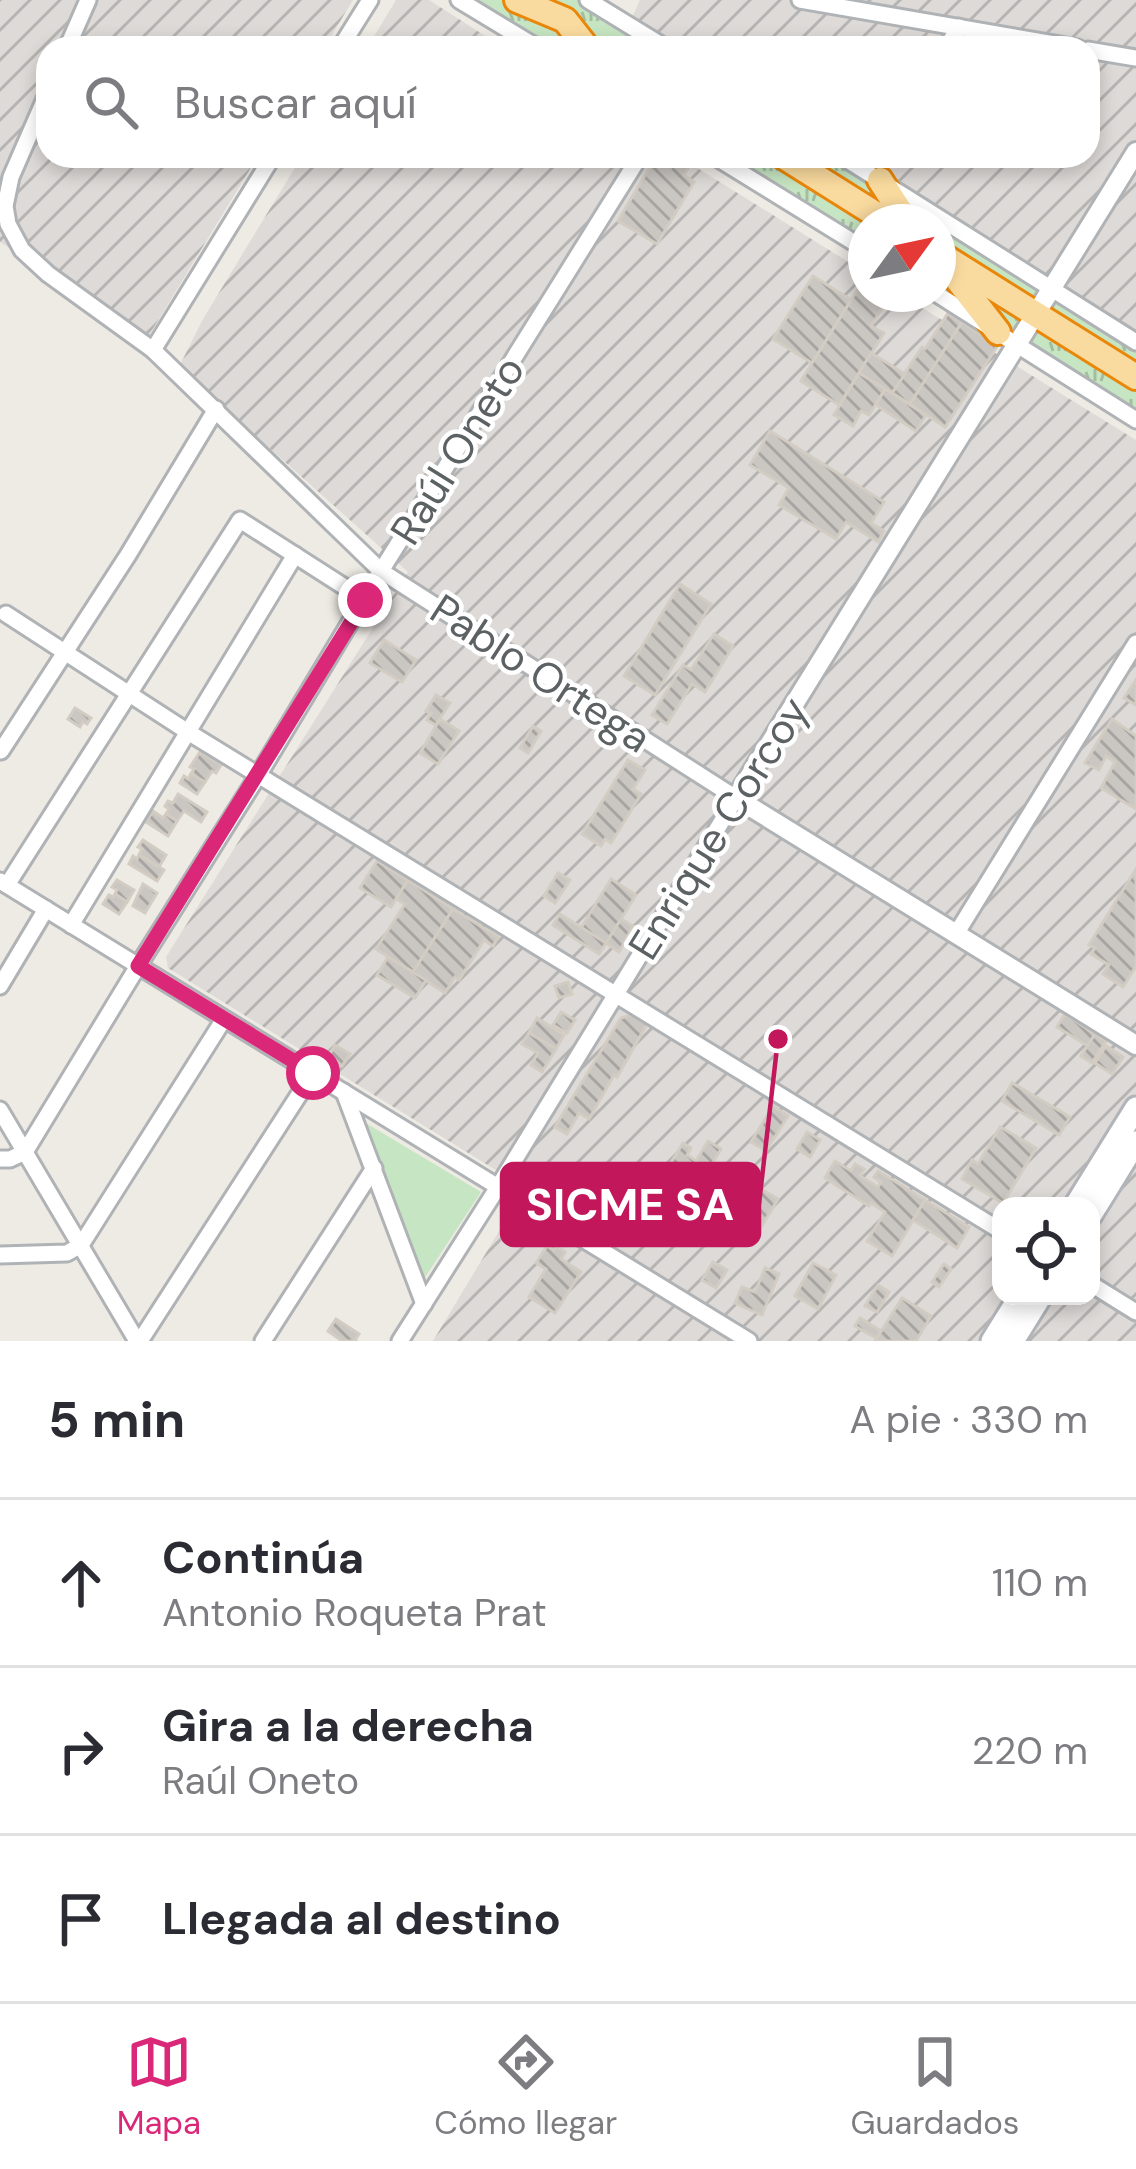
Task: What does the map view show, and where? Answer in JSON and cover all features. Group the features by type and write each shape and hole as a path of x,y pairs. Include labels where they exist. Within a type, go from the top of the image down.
{"highway":[{"path":"517,0 565,20 578,36"},
{"path":"538,0 590,36"},
{"path":"801,168 859,204"},
{"path":"874,169 896,204"},
{"path":"956,265 1136,377"},
{"path":"956,276 1007,337"}],"main road":[{"path":"1082,1197 1136,1108"},
{"path":"1100,1200 1136,1142"},
{"path":"992,1341 1014,1305"},
{"path":"1013,1341 1035,1305"}],"street":[{"path":"72,36 88,0"},
{"path":"348,36 370,0"},
{"path":"459,0 518,36"},
{"path":"565,20 590,0 647,36"},
{"path":"800,0 1010,36"},
{"path":"953,36 959,27"},
{"path":"1100,52 1136,58"},
{"name":"Pablo Ortega","path":"36,120 11,177 5,206 8,224 22,250 153,350 381,571 736,799 1136,1045"},
{"name":"Enrique Corcoy","path":"400,1341 736,799 1007,337 1034,313 1136,152"},
{"path":"153,350 266,168"},
{"name":"Raúl Oneto","path":"25,1152 633,168"},
{"path":"733,168 848,239"},
{"path":"874,169 1049,289 1136,342"},
{"path":"956,306 1136,420"},
{"path":"1,751 128,555 215,409"},
{"path":"365,600 240,520 3,883 749,1341"},
{"path":"71,925 295,555"},
{"path":"6,614 188,732 992,1225"},
{"path":"956,934 1136,643"},
{"path":"0,986 46,909"},
{"path":"0,1255 68,1253 81,1246 224,1018"},
{"path":"0,1110 139,1341 313,1073"},
{"path":"344,1092 424,1304"},
{"path":"0,1159 25,1152"},
{"path":"263,1341 374,1168"},
{"path":"1100,1290 1136,1312"}],"shaded area":[{"path":"0,0 353,0 331,36 36,36 36,168 251,168 148,337 0,242"},
{"path":"396,0 429,0 485,36 374,36"},
{"path":"640,0 1136,0 1136,334 956,223 956,204 925,204 866,168 1100,168 1100,36 653,36 630,22"},
{"path":"295,168 697,168 848,262 848,312 929,312 1136,440 1136,1341 433,1341 525,1188 168,968 166,957 408,572 179,367"}],"green space":[{"path":"459,0 588,0 646,36 518,36"},
{"path":"733,168 860,168 917,204 848,204 848,239"},
{"path":"956,229 1136,342 1136,420 956,305"},
{"path":"359,1119 481,1192 418,1288"}],"building":[{"path":"649,168 688,168 684,175 694,182 657,244 618,221"},
{"path":"813,276 848,298 812,363 773,339"},
{"path":"848,305 848,312 880,312 871,326 884,333 839,405 801,381"},
{"path":"948,313 962,322 910,404 892,393"},
{"path":"962,322 998,345 945,427 910,404"},
{"path":"871,353 905,374 892,393 859,373"},
{"path":"859,373 885,389 869,415 861,411 853,426 834,415"},
{"path":"885,389 926,415 916,431 876,405"},
{"path":"770,431 884,502 871,523 884,531 878,542 846,522 836,539 779,505 789,488 750,465"},
{"path":"680,584 711,604 655,695 624,676"},
{"path":"714,634 733,646 705,692 692,684 667,724 652,715 683,665 691,670"},
{"path":"384,640 416,660 402,682 370,663"},
{"path":"1136,680 1136,705 1124,698"},
{"path":"436,695 450,703 436,725 427,720 431,713 426,711"},
{"path":"75,708 91,718 87,724 80,727 68,719"},
{"path":"440,719 459,731 438,764 420,753"},
{"path":"1112,719 1136,736 1136,809 1101,788 1115,762 1106,756 1099,770 1085,763"},
{"path":"533,726 541,731 528,753 520,748"},
{"path":"200,752 221,765 205,782 191,774"},
{"path":"628,760 645,770 633,789 641,794 611,843 605,839 601,846 582,834"},
{"path":"191,774 205,782 197,794 180,783"},
{"path":"178,794 207,812 201,822 184,811 177,821 166,814 168,801 173,803"},
{"path":"153,811 177,821 168,836 146,822"},
{"path":"143,840 166,855 159,867 139,855"},
{"path":"139,855 164,870 157,881 129,864"},
{"path":"377,861 408,880 391,907 360,888"},
{"path":"1136,869 1136,966 1123,987 1103,974 1109,965 1091,954 1095,948 1089,945"},
{"path":"558,873 570,880 555,903 544,896"},
{"path":"611,879 636,895 606,943 581,928"},
{"path":"117,880 134,890 127,902 115,894 112,887"},
{"path":"408,880 453,909 413,972 376,949 405,904 396,899"},
{"path":"143,884 157,893 145,913 133,906"},
{"path":"115,894 127,902 119,914 103,904"},
{"path":"453,909 498,937 493,946 484,940 445,993 413,972"},
{"path":"560,914 606,943 599,954 553,925"},
{"path":"621,919 633,926 619,952 606,943"},
{"path":"388,957 426,980 415,998 377,975"},
{"path":"568,982 572,994 559,998 555,986"},
{"path":"561,1012 575,1020 567,1033 553,1025"},
{"path":"1065,1014 1095,1034 1088,1046 1057,1027"},
{"path":"631,1015 647,1024 589,1119 579,1113 567,1134 555,1127 621,1018"},
{"path":"537,1018 564,1035 556,1049 529,1033"},
{"path":"529,1033 556,1049 542,1072 531,1065 538,1053 522,1044"},
{"path":"1095,1034 1106,1041 1092,1063 1081,1056"},
{"path":"335,1045 350,1054 342,1066 328,1057"},
{"path":"1106,1046 1123,1057 1112,1074 1095,1063"},
{"path":"1012,1083 1070,1117 1059,1135 1002,1101"},
{"path":"773,1106 788,1116 766,1151 751,1142"},
{"path":"1000,1127 1036,1148 1007,1197 993,1197 962,1179 972,1160 978,1164"},
{"path":"807,1132 820,1140 810,1157 797,1149"},
{"path":"708,1141 721,1149 703,1179 690,1172 677,1195 658,1184 683,1143 691,1148 687,1155 696,1161"},
{"path":"835,1161 851,1171 855,1164 864,1169 860,1176 878,1187 881,1182 874,1177 878,1171 925,1200 892,1256 867,1241 885,1212 825,1178"},
{"path":"732,1172 778,1199 751,1244 707,1219"},
{"path":"925,1200 969,1227 957,1248 913,1220"},
{"path":"547,1246 565,1252 561,1259 581,1272 555,1313 529,1297 546,1269 536,1263"},
{"path":"713,1262 727,1270 716,1288 702,1280"},
{"path":"813,1263 836,1275 818,1309 795,1296"},
{"path":"944,1264 951,1269 939,1287 932,1282"},
{"path":"765,1268 779,1274 762,1315 735,1303 742,1287 755,1292"},
{"path":"878,1285 889,1292 877,1312 865,1306"},
{"path":"902,1298 931,1316 916,1341 875,1341"},
{"path":"860,1318 881,1331 876,1338 855,1326"},
{"path":"336,1319 359,1334 357,1341 342,1341 328,1331"}],"place":[{"name":"SICME SA","path":"778,1039"}],"route":[{"path":"313,1073 138,966 365,600"}]}
